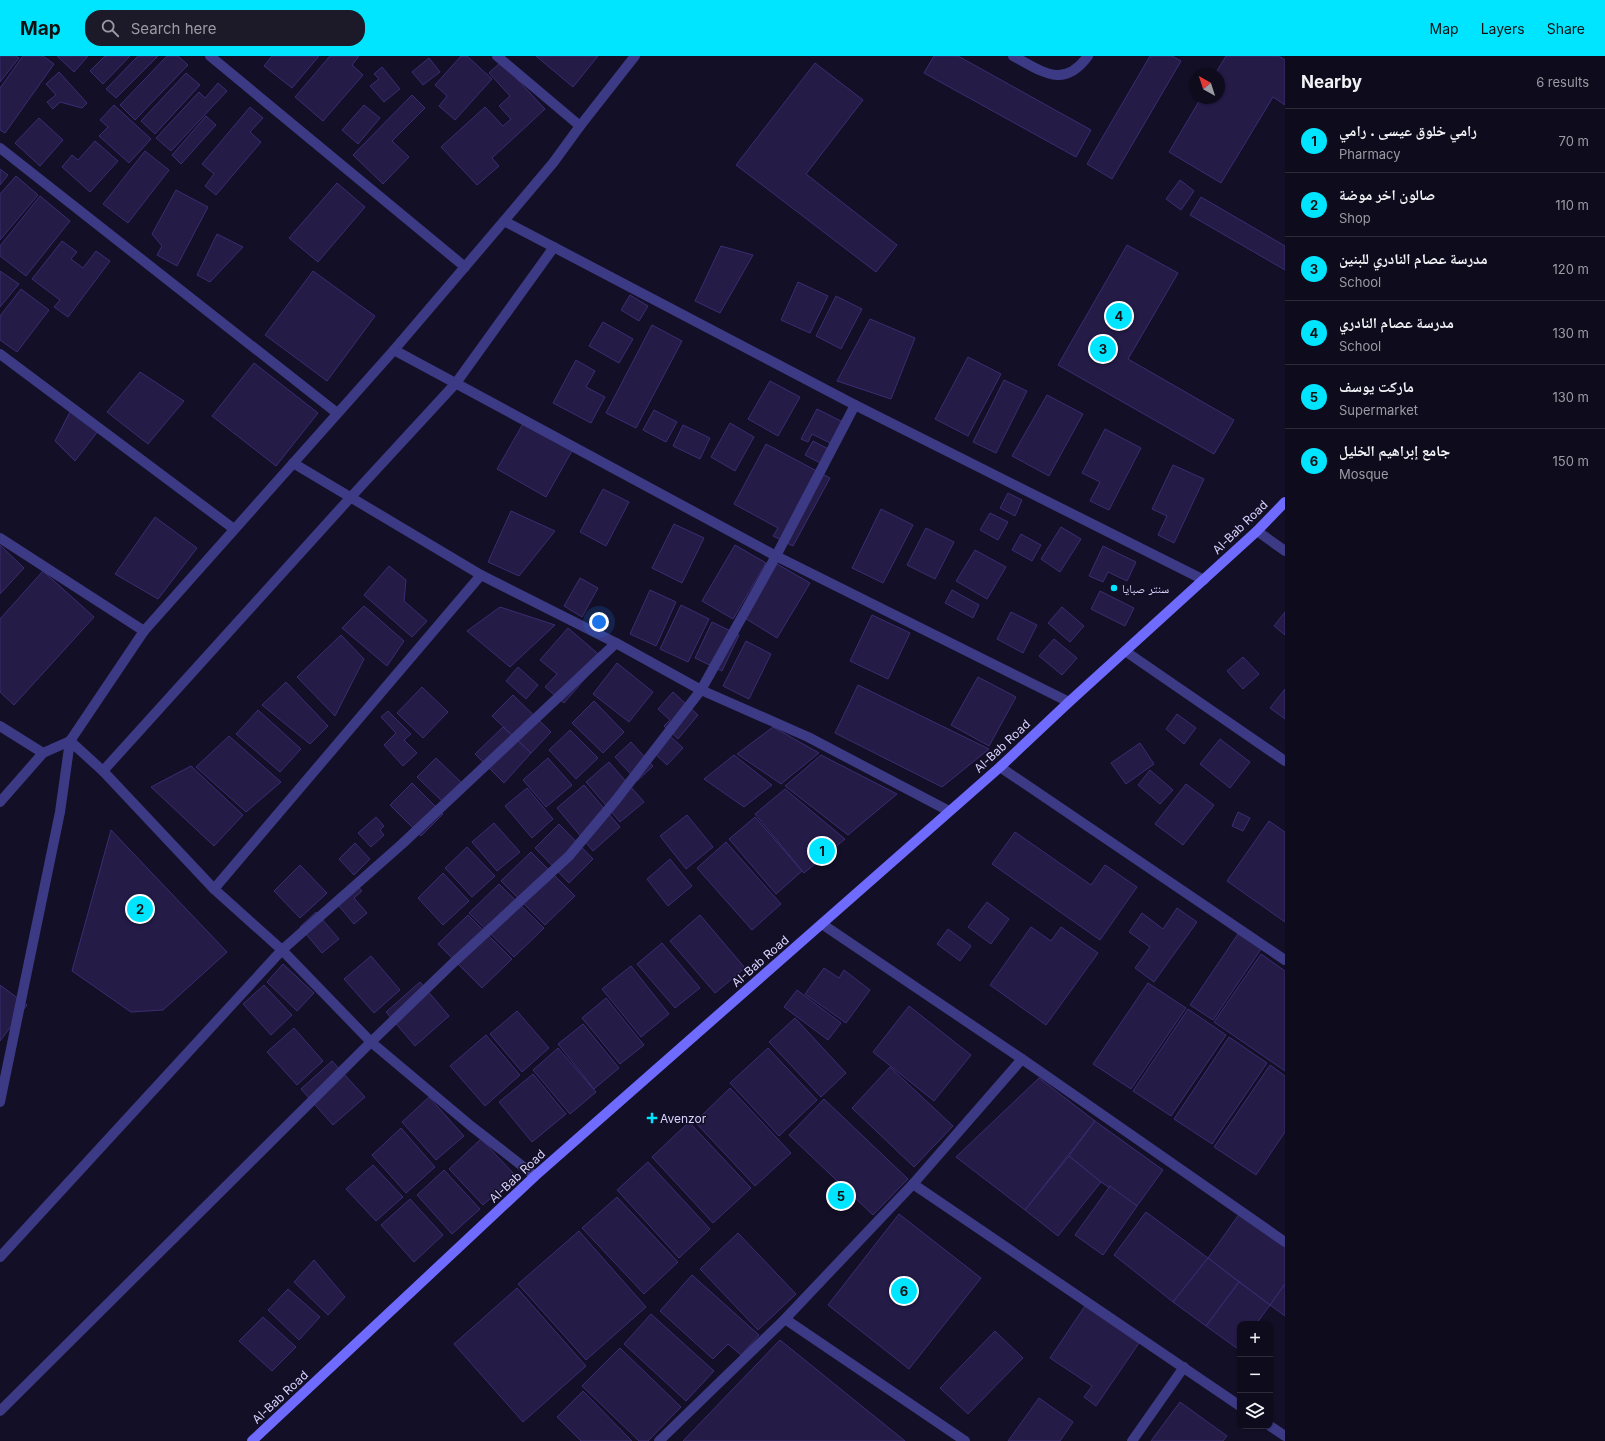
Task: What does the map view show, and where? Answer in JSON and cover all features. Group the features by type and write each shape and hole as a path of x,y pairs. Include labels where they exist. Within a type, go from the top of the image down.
{"main road":[{"name":"Al-Bab Road","path":"252,1441 536,1176 1000,767 1124,651 1257,531 1285,502"}],"street":[{"path":"210,56 464,267"},
{"path":"497,56 580,126"},
{"path":"0,1102 60,812 70,741 144,632 394,350 504,221 553,163 635,56"},
{"path":"1013,56 1052,75 1071,74 1088,56"},
{"path":"0,148 337,413"},
{"path":"504,221 855,405 1204,580"},
{"path":"103,771 456,383 554,247"},
{"path":"394,350 776,556 1069,702"},
{"path":"0,354 234,529"},
{"path":"0,1411 371,1042 452,964 569,856 616,800 701,690 776,556 855,405"},
{"path":"293,463 481,575 616,643 701,690 808,737 949,811"},
{"path":"1257,531 1285,551"},
{"path":"0,538 144,632"},
{"path":"214,889 481,575"},
{"path":"0,1257 282,950 402,844 478,770 616,643"},
{"path":"1124,651 1285,761"},
{"path":"0,726 43,753"},
{"path":"70,741 103,771 214,889 282,950 371,1042 471,1126 536,1176"},
{"path":"0,802 43,753 70,741"},
{"path":"1000,767 1285,960"},
{"path":"822,924 1022,1059 1285,1242"},
{"path":"659,1441 785,1319 913,1184 1022,1059"},
{"path":"913,1184 1237,1404"},
{"path":"785,1319 966,1441"},
{"path":"1132,1441 1184,1367"},
{"path":"1273,1428 1285,1436"}],"building":[{"path":"0,56 16,56 19,58 0,82"},
{"path":"23,56 43,56 54,64 5,133 0,130 0,88"},
{"path":"57,56 88,56 74,72"},
{"path":"105,56 130,56 103,84 90,71"},
{"path":"138,56 158,56 116,98 106,89"},
{"path":"167,56 178,56 188,65 135,120 120,105"},
{"path":"272,56 319,56 292,88 264,66"},
{"path":"330,56 359,56 352,65 363,75 323,121 295,97"},
{"path":"461,56 467,56 492,79 455,120 439,106 447,96 435,85"},
{"path":"536,56 598,56 573,87"},
{"path":"934,56 958,56 1091,130 1076,157 924,73"},
{"path":"1150,56 1172,56 1181,61 1112,179 1087,164"},
{"path":"1226,56 1279,56 1285,60 1285,105 1273,97 1221,183 1169,152 1197,104 1225,104 1225,68 1219,68"},
{"path":"429,58 440,72 423,85 412,72"},
{"path":"501,62 545,109 492,158 499,166 477,185 441,147 485,107 503,126 511,119 499,106 510,96 489,73"},
{"path":"815,63 863,100 806,174 897,245 876,272 736,165"},
{"path":"382,67 400,89 384,102 370,86 379,79 374,74"},
{"path":"59,72 87,103 82,108 60,102 53,109 47,102 56,95 46,84"},
{"path":"186,73 200,85 155,134 141,121"},
{"path":"218,83 227,91 171,151 156,138 199,92 205,98"},
{"path":"412,95 425,108 392,141 409,157 383,184 353,155"},
{"path":"114,105 151,139 129,163 99,136 108,127 100,120"},
{"path":"364,105 380,118 358,144 342,130"},
{"path":"250,107 263,118 250,132 261,142 216,195 205,186 214,174 202,164"},
{"path":"206,116 216,125 181,164 172,155"},
{"path":"39,118 63,140 40,166 15,143"},
{"path":"95,141 118,161 90,192 62,167 72,155 78,160"},
{"path":"145,151 169,170 128,223 103,204"},
{"path":"0,169 8,175 0,185"},
{"path":"16,176 38,195 0,240 0,194"},
{"path":"1180,180 1194,191 1181,210 1166,199"},
{"path":"337,183 365,207 318,262 289,238"},
{"path":"176,190 208,207 177,266 157,255 162,246 152,234"},
{"path":"40,196 70,221 26,276 0,256 0,246"},
{"path":"1201,197 1285,246 1285,270 1190,215"},
{"path":"217,234 243,247 210,282 197,275"},
{"path":"62,241 77,252 71,259 83,268 96,251 110,261 68,317 54,307 60,300 32,279"},
{"path":"1127,245 1178,273 1128,359 1234,420 1214,454 1058,365"},
{"path":"721,246 753,255 720,313 695,301"},
{"path":"0,271 19,284 0,307"},
{"path":"313,271 375,316 327,381 265,335"},
{"path":"798,282 828,296 810,333 781,320"},
{"path":"21,289 49,310 17,352 0,340 0,316"},
{"path":"630,295 648,306 639,321 621,310"},
{"path":"836,296 862,309 841,349 816,336"},
{"path":"870,319 915,338 891,399 837,381"},
{"path":"603,322 633,339 619,363 589,346"},
{"path":"652,325 682,341 636,428 606,413"},
{"path":"968,357 1001,374 968,436 935,419"},
{"path":"576,360 595,371 586,387 605,397 591,423 553,403"},
{"path":"254,363 318,413 276,466 212,416"},
{"path":"140,372 184,401 148,444 107,412"},
{"path":"1004,380 1027,391 996,453 973,442"},
{"path":"770,381 800,397 778,436 748,419"},
{"path":"1047,395 1083,414 1049,476 1012,456"},
{"path":"72,408 98,431 75,461 55,441"},
{"path":"817,409 845,423 834,445 812,434 808,442 801,439"},
{"path":"654,410 677,422 666,442 643,430"},
{"path":"524,422 573,449 546,497 497,469"},
{"path":"730,423 754,437 735,471 711,457"},
{"path":"683,425 710,438 700,459 673,446"},
{"path":"1105,429 1141,448 1109,510 1090,501 1100,482 1082,473"},
{"path":"813,441 834,452 826,466 805,455"},
{"path":"766,444 830,478 793,546 773,536 778,528 734,504"},
{"path":"1173,465 1204,479 1174,543 1158,535 1167,516 1152,509"},
{"path":"603,489 629,502 606,546 580,532"},
{"path":"1008,493 1022,500 1015,516 1000,508"},
{"path":"881,509 913,525 883,583 852,568"},
{"path":"511,511 555,531 519,576 488,562"},
{"path":"990,513 1008,522 998,540 980,530"},
{"path":"155,517 197,548 158,599 115,574"},
{"path":"674,524 704,538 682,583 652,568"},
{"path":"1061,527 1081,539 1060,572 1041,559"},
{"path":"926,528 954,542 935,579 907,565"},
{"path":"1021,534 1041,545 1032,561 1012,550"},
{"path":"0,545 24,568 0,594"},
{"path":"735,545 766,563 733,619 702,601"},
{"path":"1103,546 1136,562 1127,581 1108,572 1103,582 1089,576"},
{"path":"975,550 1006,567 987,599 956,581"},
{"path":"772,561 810,583 777,638 740,615"},
{"path":"389,566 406,580 404,601 427,621 412,637 364,595"},
{"path":"43,571 94,617 14,705 0,692 0,619"},
{"path":"580,578 598,588 582,617 564,606"},
{"path":"650,590 676,602 656,646 630,634"},
{"path":"952,590 979,605 973,618 945,603"},
{"path":"1100,591 1134,608 1125,626 1091,609"},
{"path":"681,605 709,619 688,662 660,649"},
{"path":"364,606 404,641 387,666 342,628"},
{"path":"500,607 555,625 510,667 467,631"},
{"path":"1062,607 1084,626 1070,642 1048,623"},
{"path":"1011,612 1037,625 1023,653 997,639"},
{"path":"1285,612 1285,635 1274,626"},
{"path":"872,615 910,633 888,679 850,661"},
{"path":"712,622 739,635 722,671 695,658"},
{"path":"568,628 603,658 564,703 545,687 557,674 540,660"},
{"path":"341,635 364,659 335,716 297,677"},
{"path":"1054,639 1077,658 1062,675 1039,656"},
{"path":"746,641 771,654 749,699 723,686"},
{"path":"1243,657 1259,674 1243,689 1227,671"},
{"path":"617,663 653,692 629,722 593,694"},
{"path":"518,667 538,685 526,699 506,681"},
{"path":"978,677 1016,697 989,746 951,725"},
{"path":"286,682 328,726 310,744 262,705"},
{"path":"858,685 989,749 942,787 835,733"},
{"path":"422,687 448,712 423,738 397,713"},
{"path":"1285,689 1285,719 1270,708"},
{"path":"673,692 698,715 678,739 664,726 670,720 658,709"},
{"path":"513,695 551,732 531,753 492,716"},
{"path":"594,701 624,732 603,753 572,723"},
{"path":"258,710 301,749 280,772 236,734"},
{"path":"388,711 411,734 404,740 417,753 403,766 384,745 396,733 381,717"},
{"path":"1177,714 1196,728 1184,744 1166,729"},
{"path":"503,727 531,753 504,783 475,754"},
{"path":"773,727 819,753 781,784 737,754"},
{"path":"570,730 598,758 576,779 549,750"},
{"path":"669,735 683,748 667,765 653,752"},
{"path":"229,736 281,782 246,812 196,767"},
{"path":"1220,739 1250,762 1230,788 1200,764"},
{"path":"631,742 653,766 637,781 615,757"},
{"path":"1140,743 1154,764 1126,784 1111,763"},
{"path":"734,755 772,785 744,807 704,779"},
{"path":"821,755 897,794 848,835 785,786"},
{"path":"436,758 465,786 447,806 417,777"},
{"path":"548,758 572,785 546,807 523,780"},
{"path":"609,762 644,802 620,822 586,782"},
{"path":"191,766 243,815 214,846 151,787"},
{"path":"1150,770 1173,790 1160,804 1138,785"},
{"path":"412,783 443,814 421,836 390,805"},
{"path":"1186,784 1214,805 1183,845 1155,824"},
{"path":"584,785 620,827 593,851 557,808"},
{"path":"527,788 553,819 532,838 505,806"},
{"path":"785,789 845,839 804,873 755,814"},
{"path":"1238,812 1250,818 1243,831 1232,826"},
{"path":"687,815 713,847 686,869 660,836"},
{"path":"376,817 384,826 380,830 384,835 371,847 358,833"},
{"path":"755,817 802,871 776,894 729,839"},
{"path":"1269,821 1285,832 1285,922 1227,881"},
{"path":"494,823 520,852 497,871 472,842"},
{"path":"559,824 593,859 569,883 535,848"},
{"path":"111,830 227,952 163,1010 131,1012 72,971"},
{"path":"1015,832 1091,885 1105,865 1137,887 1100,940 992,864"},
{"path":"726,842 781,904 752,930 697,868"},
{"path":"355,843 370,859 354,875 339,859"},
{"path":"467,847 495,876 472,897 445,868"},
{"path":"531,852 575,896 545,925 501,881"},
{"path":"670,859 692,886 668,906 647,879"},
{"path":"300,865 327,893 300,918 274,891"},
{"path":"443,873 469,901 443,925 418,898"},
{"path":"354,882 362,891 354,898 367,913 354,924 333,899"},
{"path":"499,884 544,928 514,957 469,913"},
{"path":"987,902 1009,919 991,944 968,927"},
{"path":"1177,908 1197,922 1154,982 1135,968 1150,947 1129,932 1142,913 1163,929"},
{"path":"316,912 339,939 322,953 300,927"},
{"path":"468,915 512,959 482,988 438,944"},
{"path":"700,915 745,968 715,993 670,941"},
{"path":"1031,927 1051,941 1061,927 1098,953 1046,1025 990,985"},
{"path":"948,929 971,946 960,961 937,944"},
{"path":"1238,934 1261,949 1213,1020 1190,1005"},
{"path":"662,943 700,988 675,1008 637,964"},
{"path":"1261,954 1285,971 1285,1071 1214,1022"},
{"path":"371,956 400,990 374,1013 344,979"},
{"path":"283,964 314,993 297,1011 267,982"},
{"path":"631,966 669,1014 641,1037 602,989"},
{"path":"824,968 839,978 844,970 870,990 846,1023 805,994"},
{"path":"420,982 449,1016 415,1046 386,1012"},
{"path":"1148,983 1186,1008 1131,1089 1093,1064"},
{"path":"0,985 27,1005 0,1041"},
{"path":"264,985 292,1015 271,1035 243,1004"},
{"path":"797,990 841,1023 828,1040 784,1007"},
{"path":"606,998 644,1045 620,1064 582,1018"},
{"path":"909,1006 971,1055 934,1101 873,1052"},
{"path":"1188,1009 1226,1035 1171,1116 1133,1091"},
{"path":"517,1011 549,1048 522,1072 490,1034"},
{"path":"795,1018 846,1073 821,1097 769,1042"},
{"path":"583,1024 619,1068 594,1089 558,1044"},
{"path":"294,1028 323,1061 297,1085 267,1052"},
{"path":"486,1035 520,1075 485,1106 450,1066"},
{"path":"1229,1037 1267,1063 1212,1144 1174,1119"},
{"path":"558,1048 596,1092 570,1114 533,1070"},
{"path":"768,1048 817,1100 779,1136 730,1083"},
{"path":"332,1061 365,1097 333,1125 301,1089"},
{"path":"1270,1065 1285,1076 1285,1132 1256,1175 1214,1147"},
{"path":"890,1067 953,1126 914,1167 852,1108"},
{"path":"533,1074 566,1114 532,1142 499,1102"},
{"path":"1039,1078 1095,1121 1025,1210 956,1157"},
{"path":"730,1088 791,1153 755,1186 695,1122"},
{"path":"429,1097 464,1136 436,1160 402,1122"},
{"path":"824,1099 908,1179 873,1215 789,1135"},
{"path":"1095,1121 1163,1170 1137,1206 1101,1182 1069,1156"},
{"path":"689,1122 751,1188 713,1223 652,1157"},
{"path":"401,1128 435,1167 406,1193 372,1155"},
{"path":"481,1139 516,1176 483,1205 449,1169"},
{"path":"1069,1156 1101,1182 1058,1236 1025,1210"},
{"path":"648,1162 710,1229 679,1258 617,1190"},
{"path":"373,1165 403,1197 376,1221 346,1189"},
{"path":"444,1170 480,1209 452,1234 417,1195"},
{"path":"1110,1186 1137,1206 1103,1255 1075,1235"},
{"path":"617,1197 678,1262 644,1294 582,1228"},
{"path":"410,1199 443,1235 414,1262 381,1225"},
{"path":"1146,1212 1208,1258 1173,1302 1114,1255"},
{"path":"1240,1213 1285,1246 1285,1284 1270,1305 1208,1258"},
{"path":"899,1214 981,1278 909,1369 828,1305"},
{"path":"579,1231 646,1307 586,1360 518,1284"},
{"path":"738,1233 796,1294 758,1330 700,1269"},
{"path":"1208,1258 1239,1282 1206,1326 1173,1302"},
{"path":"314,1260 345,1297 328,1315 294,1282"},
{"path":"692,1275 759,1335 741,1355 728,1344 713,1359 660,1311"},
{"path":"1239,1282 1270,1305 1258,1321 1237,1321 1237,1348 1206,1326"},
{"path":"1285,1284 1285,1316 1270,1305"},
{"path":"517,1288 586,1366 523,1422 454,1344"},
{"path":"288,1289 320,1317 299,1340 268,1310"},
{"path":"1085,1306 1139,1343 1096,1406 1084,1397 1092,1386 1050,1358"},
{"path":"651,1314 714,1371 686,1401 624,1344"},
{"path":"263,1317 296,1347 272,1371 239,1341"},
{"path":"995,1331 1023,1358 968,1414 940,1388"},
{"path":"780,1340 905,1441 683,1441"},
{"path":"620,1348 681,1407 648,1441 639,1441 582,1386"},
{"path":"583,1391 632,1441 581,1441 557,1417"},
{"path":"1039,1398 1073,1422 1060,1441 1008,1441"},
{"path":"1180,1402 1227,1436 1223,1441 1151,1441"}],"place":[{"name":"مدرسة عصام النادري","path":"1119,316"},
{"name":"مدرسة عصام النادري للبنين","path":"1103,349"},
{"name":"سنتر صبايا","path":"1114,588"},
{"name":"رامي خلوق عيسى . رامي","path":"822,851"},
{"name":"صالون اخر موضة","path":"140,909"},
{"name":"Avenzor","path":"652,1118"},
{"name":"ماركت يوسف","path":"841,1196"},
{"name":"جامع إبراهيم الخليل","path":"904,1291"}]}
